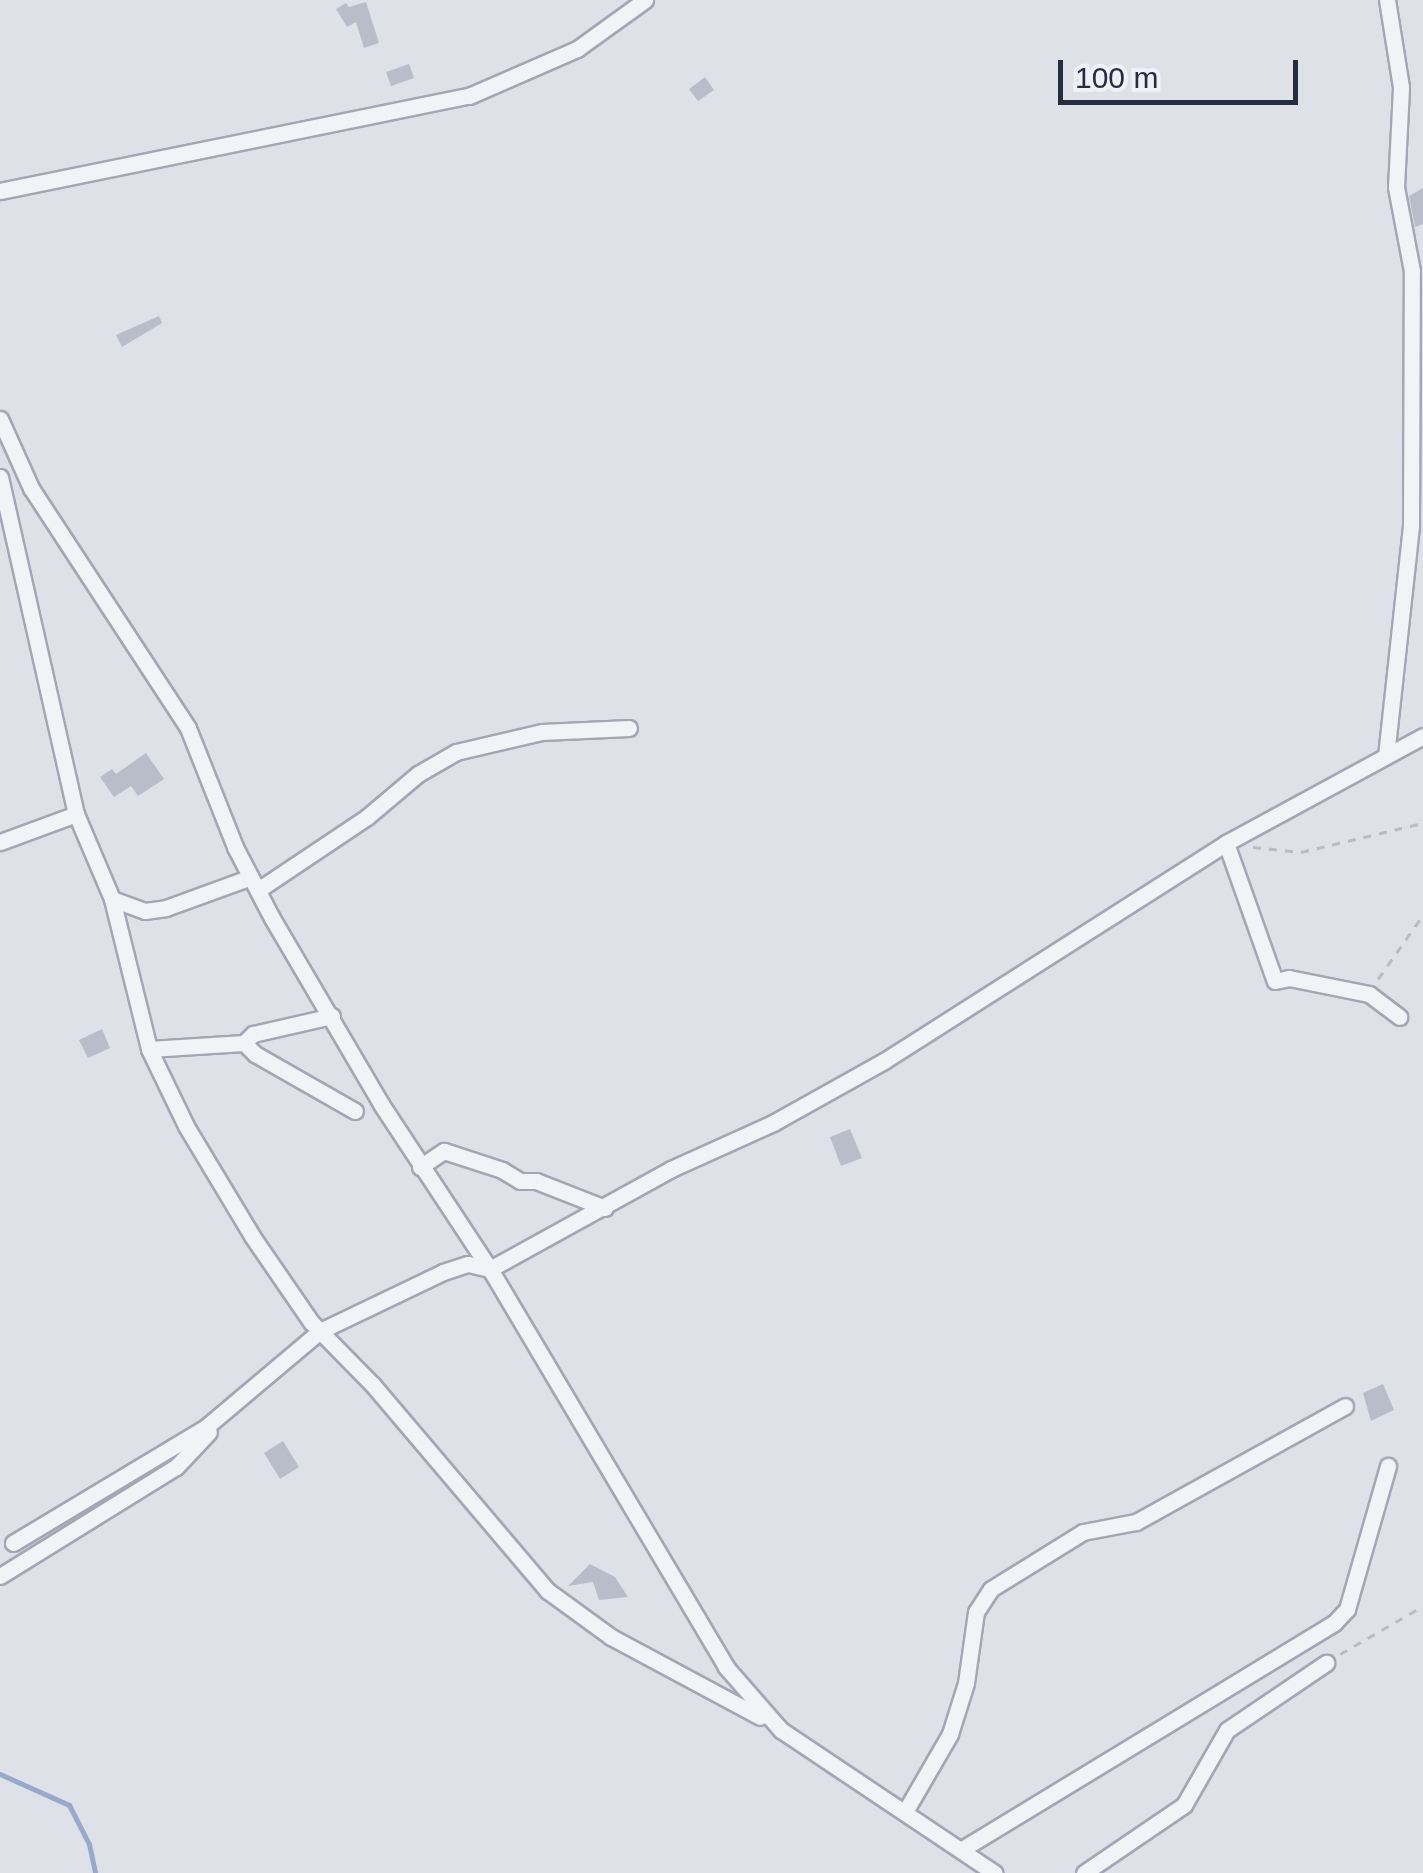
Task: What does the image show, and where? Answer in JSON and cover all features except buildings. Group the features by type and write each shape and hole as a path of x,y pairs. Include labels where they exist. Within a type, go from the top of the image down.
{"street":[{"path":"0,191 470,96 577,49 645,0"},
{"path":"1386,756 1411,524 1412,290 1396,188 1401,87 1387,0"},
{"path":"0,419 30,488 188,728 254,884 420,1167 490,1269 726,1668 781,1730"},
{"path":"0,477 76,814 112,899 149,1049 186,1126 252,1236 320,1332 374,1385 561,1602 662,1667 731,1699 781,1730 964,1848 995,1873"},
{"path":"112,899 145,912 254,884 367,817 418,774 456,752 542,732 628,728"},
{"path":"13,1543 206,1428 320,1332 443,1272 468,1264 490,1269 884,1061 1226,843 1423,736"},
{"path":"0,842 76,814"},
{"path":"1226,843 1275,981 1289,978 1369,994 1398,1018"},
{"path":"149,1049 244,1043 253,1034 332,1016"},
{"path":"244,1043 254,1054 355,1111"},
{"path":"420,1167 444,1151 502,1170 520,1182 536,1181 606,1208"},
{"path":"0,1576 176,1467 235,1403"},
{"path":"906,1810 950,1734 966,1684 976,1612 991,1589 1083,1532 1136,1522 1346,1406"},
{"path":"964,1848 1335,1622 1347,1609 1388,1466"},
{"path":"1084,1873 1184,1806 1228,1730 1326,1662"}],"path":[{"path":"1226,843 1301,852 1423,823"},
{"path":"1369,994 1423,915"},
{"path":"1326,1662 1423,1606"}],"waterway":[{"path":"0,1774 69,1805 89,1844 95,1873"}]}
